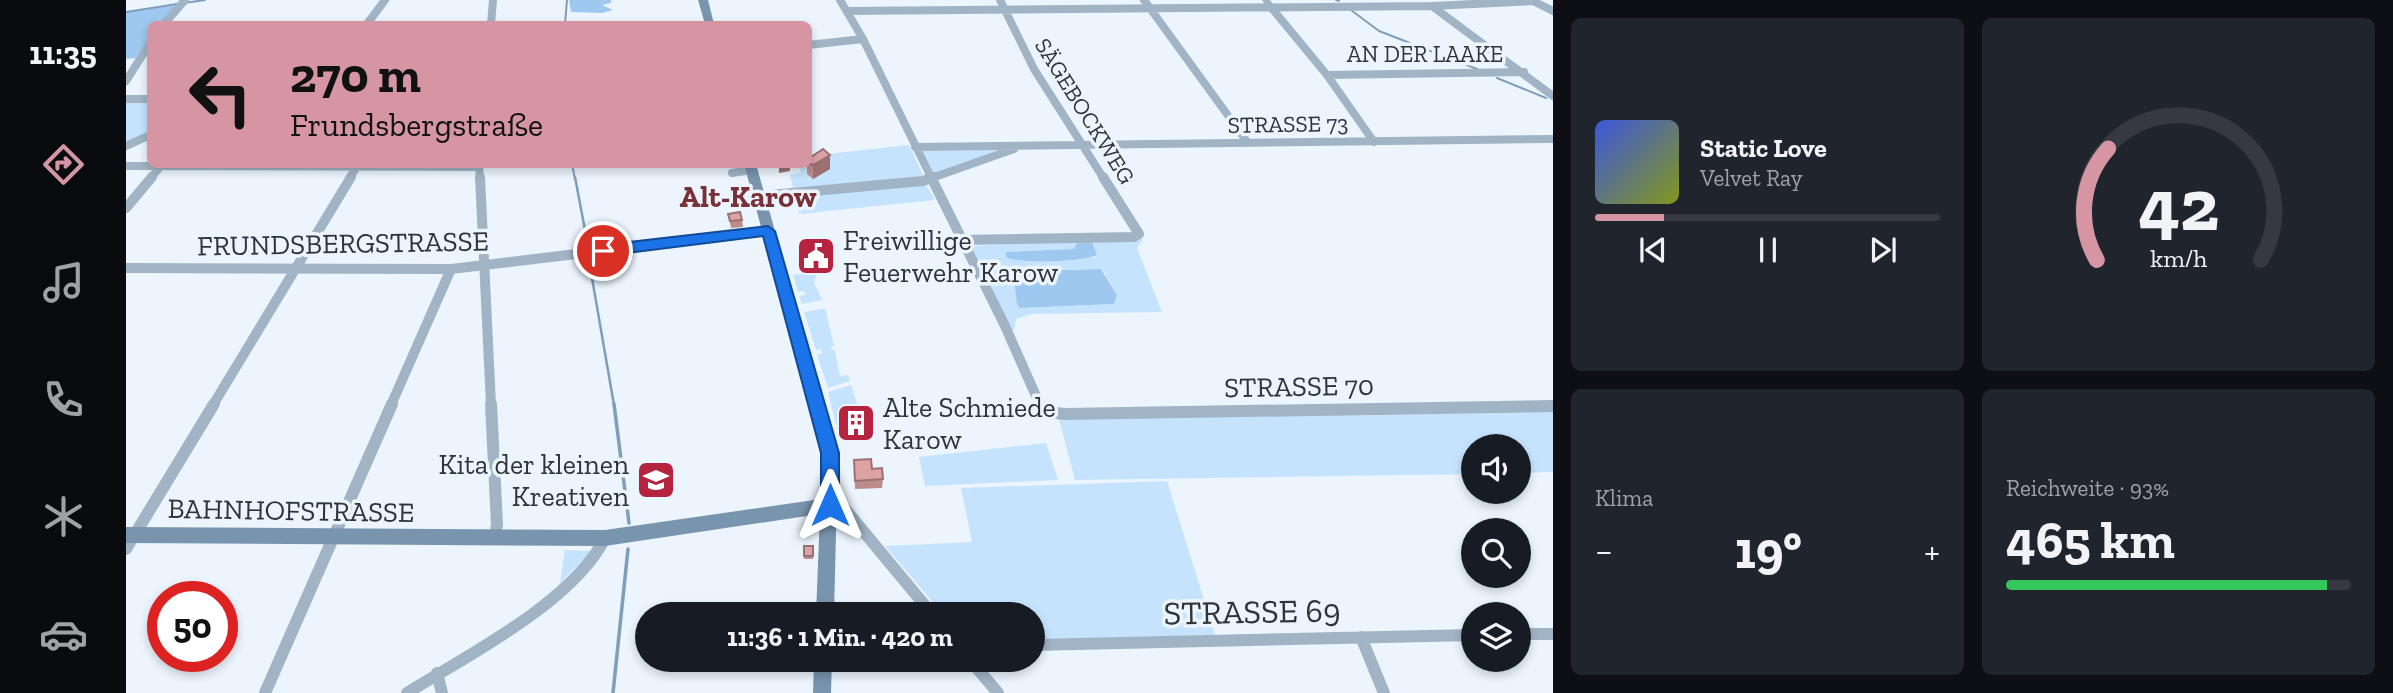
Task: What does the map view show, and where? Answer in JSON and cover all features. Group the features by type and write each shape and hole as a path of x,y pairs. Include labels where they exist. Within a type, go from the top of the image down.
{"main road":[{"path":"703,0 709,21"},
{"path":"751,168 830,453 826,602"},
{"name":"BAHNHOFSTRASSE","path":"129,540 334,537 605,538 830,505"},
{"path":"822,693 823,672"}],"street":[{"path":"167,21 185,0"},
{"path":"369,21 385,0"},
{"path":"491,21 493,0"},
{"path":"840,0 863,39 960,240"},
{"path":"882,0 883,10"},
{"name":"SÄGEBOCKWEG","path":"960,240 1134,237 1138,231 1029,60 1002,9 1000,0"},
{"path":"1045,0 1048,9"},
{"path":"1144,0 1248,143"},
{"path":"847,11 1048,9 1092,4 1150,7 1268,3 1432,6 1532,1 1553,11"},
{"path":"1268,3 1327,75 1374,142"},
{"path":"1432,6 1553,96"},
{"path":"812,45 863,39"},
{"path":"126,80 147,48"},
{"name":"AN DER LAAKE","path":"1327,75 1524,72"},
{"path":"126,99 147,99"},
{"path":"126,146 147,136"},
{"name":"STRASSE 73","path":"915,148 1553,139"},
{"name":"STRASSE 73","path":"759,196 931,179 1024,146"},
{"path":"126,166 147,166"},
{"path":"126,208 159,168"},
{"path":"129,540 356,168"},
{"path":"479,168 497,525 494,538"},
{"name":"FRUNDSBERGSTRASSE","path":"126,268 450,269 768,231"},
{"name":"STRASSE 70","path":"960,240 1005,326 1037,402 1046,412 1065,414 1553,407"},
{"path":"265,693 450,269"},
{"path":"830,505 844,508 922,602"},
{"path":"407,693 545,604 603,551 605,538"},
{"path":"1531,634 1553,634"},
{"name":"STRASSE 69","path":"1045,645 1461,635"},
{"path":"1361,637 1384,693"},
{"path":"980,672 998,693"},
{"path":"437,673 442,693"}],"shaded area":[{"path":"569,0 611,0 611,3 602,5 613,10 602,13 571,12"},
{"path":"177,5 163,21 147,21 147,41 136,58 126,59 126,12"},
{"path":"126,101 147,101 147,132 126,142"},
{"path":"909,145 924,177 794,191 790,175 801,172 800,168 812,168 812,156"},
{"path":"1010,147 935,176 922,149"},
{"path":"925,183 935,200 799,214 795,195"},
{"path":"1143,239 1137,248 1162,312 1032,314 1016,319 1014,330 1008,330 968,246 1084,241 1075,249 1006,252 1027,259 1062,261 1096,257 1092,242","holes":["1103,270 1117,295 1114,304 1020,308 1014,271"]},
{"path":"1092,242 1097,255 1090,257 1066,261 1037,261 1006,257 1006,252 1074,249 1077,243"},
{"path":"1101,269 1117,295 1114,304 1020,308 1017,304 1013,271"},
{"path":"793,275 816,275 814,282 822,300 802,304 799,296 805,295 804,291 798,292"},
{"path":"825,308 834,346 831,350 835,350 840,376 848,375 850,381 828,388 817,355 822,353 821,349 816,350 804,312"},
{"path":"851,385 867,433 839,437 828,392"},
{"path":"1553,409 1553,472 1531,473 1531,434 1461,434 1461,474 1075,480 1059,419"},
{"path":"1046,443 1058,480 925,486 919,457"},
{"path":"1167,481 1215,635 1045,639 1045,602 933,602 885,546 972,542 961,488"},
{"path":"565,550 592,551 560,583"}],"building":[{"path":"823,149 830,155 813,165 812,156"},
{"path":"740,212 742,220 730,221 728,214"},
{"name":"Alte Schmiede Karow","path":"858,414 861,425 854,426 851,416"},
{"path":"871,459 872,469 882,468 883,479 855,481 854,460"},
{"path":"804,546 813,546 813,556 804,556"}],"waterway":[{"path":"184,3 205,0"},
{"path":"565,21 567,0"},
{"path":"126,12 177,4"},
{"path":"1351,10 1379,31 1477,69"},
{"path":"1497,78 1546,98"},
{"path":"573,168 575,179"},
{"path":"575,177 588,246"},
{"path":"588,255 614,405"},
{"path":"614,404 629,523"},
{"path":"613,693 628,549"}],"place":[{"name":"Freiwillige Feuerwehr Karow","path":"816,256"},
{"name":"Alte Schmiede Karow","path":"856,423"},
{"name":"Kita der kleinen Kreativen","path":"656,480"}],"district":[{"name":"Alt-Karow","path":"748,197"}],"route":[{"path":"603,251 768,231 830,453 830,505"}]}
